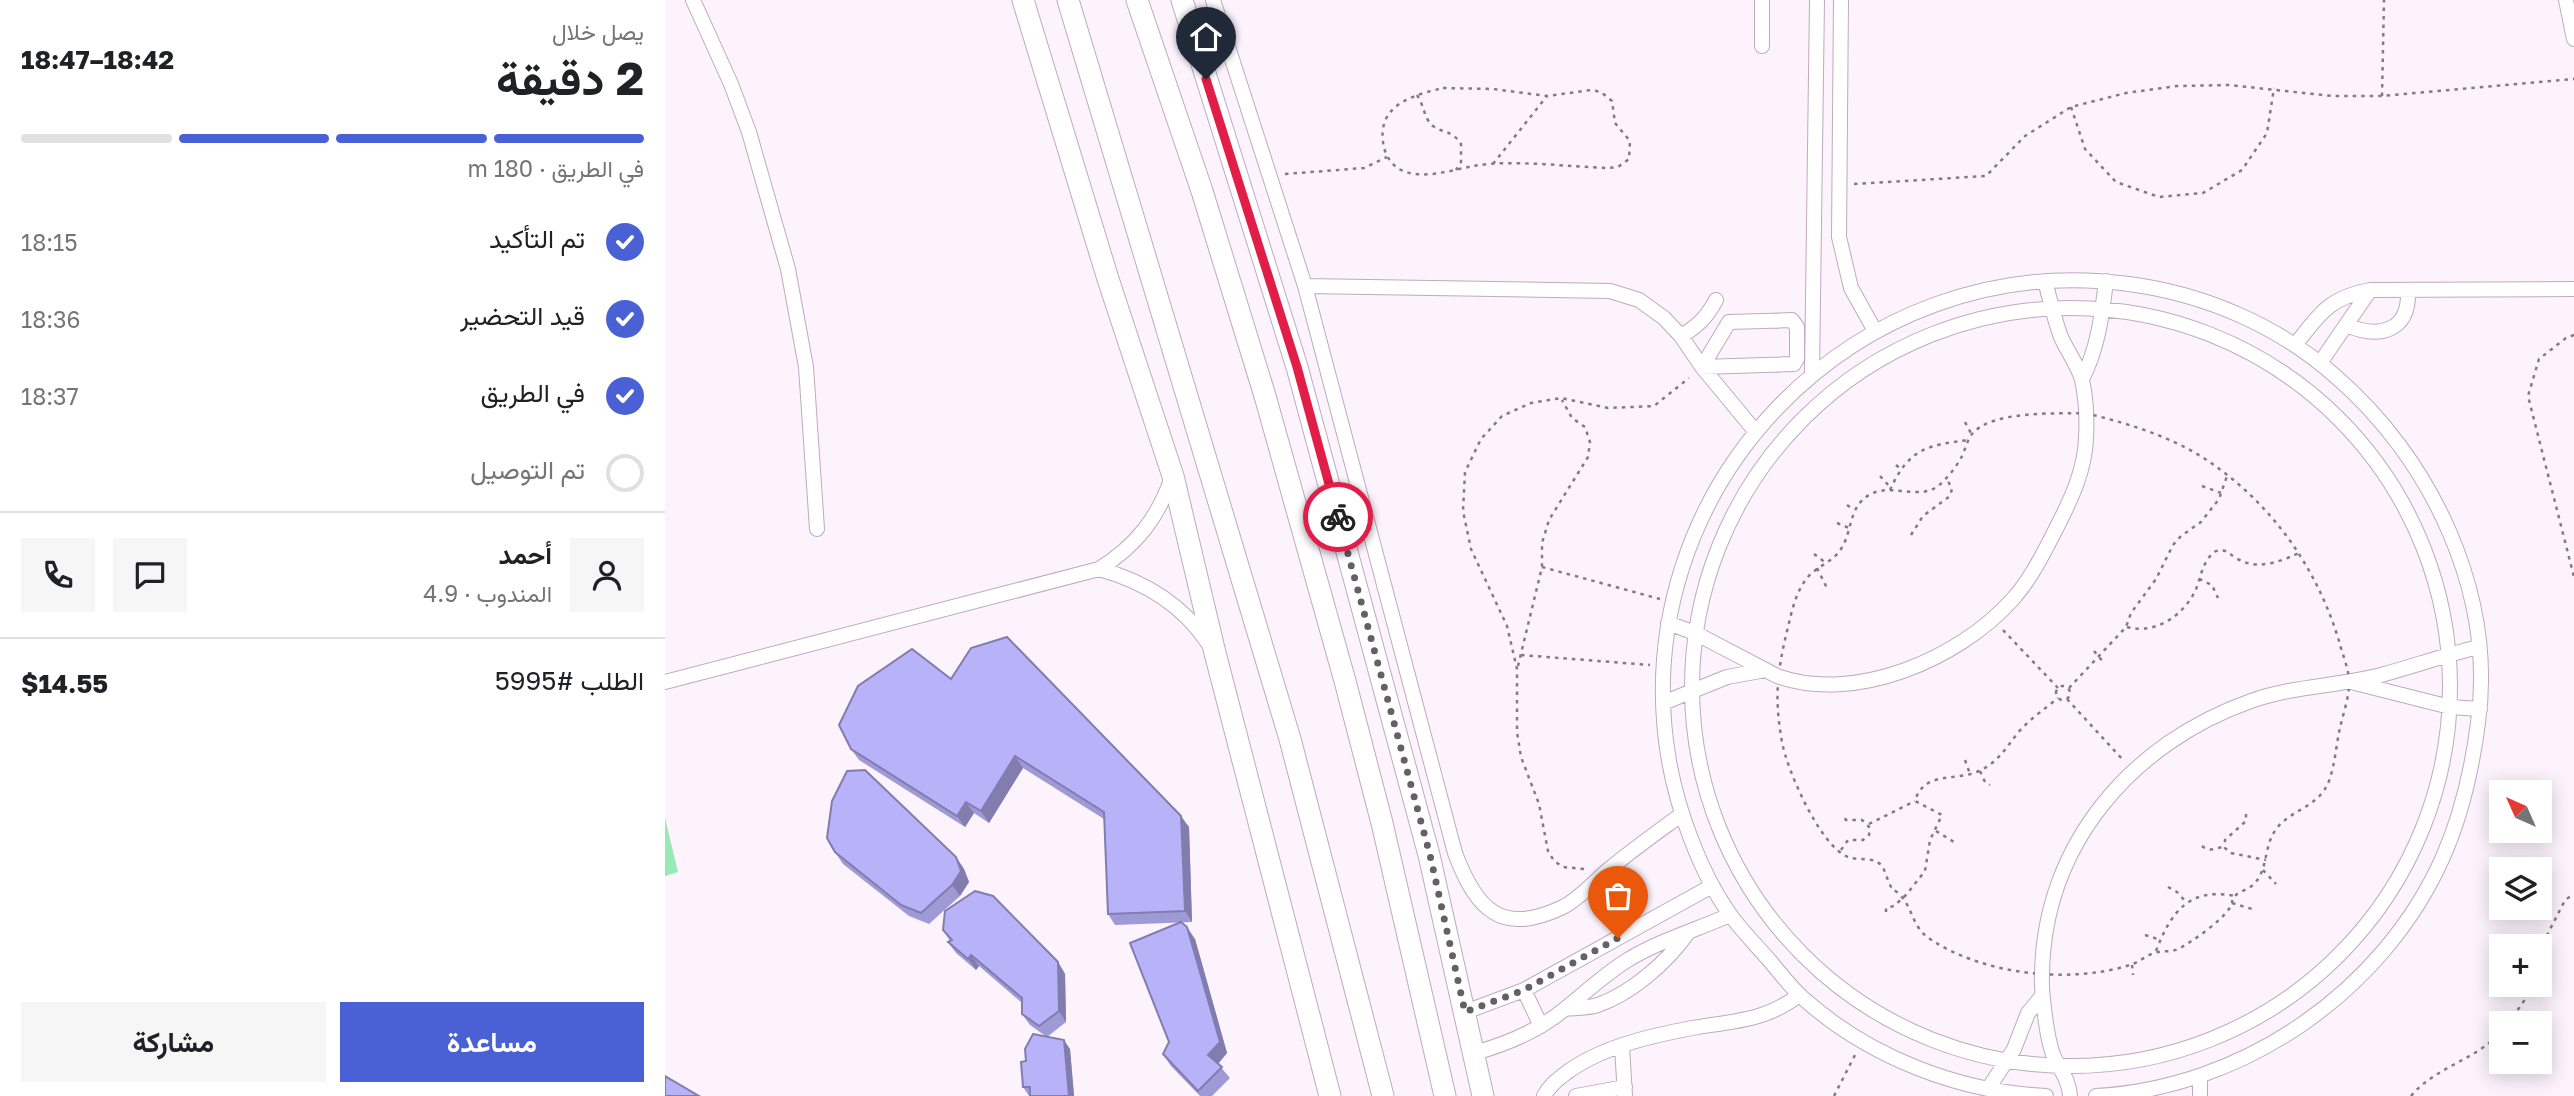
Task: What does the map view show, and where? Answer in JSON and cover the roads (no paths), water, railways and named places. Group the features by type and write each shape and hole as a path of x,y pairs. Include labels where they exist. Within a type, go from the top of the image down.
{"street":[{"path":"693,0 750,132 788,269 806,367 817,529"},
{"path":"1023,0 1108,279 1173,476 1215,653 1330,1096"},
{"path":"1068,0 1290,739 1383,1096"},
{"path":"1137,0 1202,191 1265,396 1375,797 1445,1096"},
{"path":"1182,0 1297,367 1430,855 1483,1096"},
{"path":"1213,0 1305,286 1455,853 1466,882 1493,914 1513,919 1528,918 1564,906 1682,814"},
{"path":"1762,0 1762,46"},
{"path":"1812,374 1817,0"},
{"path":"1841,0 1839,237 1851,288 1875,331"},
{"path":"2565,0 2574,39"},
{"path":"1668,623 1695,633 1788,680 1823,683 1859,681 1894,674 1927,662 1959,646 1993,619 2013,599 2034,570 2070,500 2082,467 2086,440 2082,379 2062,337 2045,281"},
{"path":"2046,1096 1988,1089 1923,1070 1862,1041 1799,995 1730,915 1712,886 1682,814 1668,753 1663,704 1663,666 1672,603 1685,556 1703,512 1727,470 1755,431 1782,401 1812,374 1875,331 1957,296 2001,286 2045,281 2106,281 2155,288 2204,301 2251,320 2320,363 2356,393 2388,428 2416,466 2439,508 2457,551 2470,597 2479,647 2480,709 2473,765 2460,814 2441,860 2417,905 2388,946 2354,983 2315,1016 2273,1043 2227,1065 2200,1076 2144,1091 2096,1096"},
{"path":"2082,379 2091,363 2106,281"},
{"path":"1305,286 1610,291 1639,300 1664,318 1681,336 1702,367 1755,431"},
{"path":"2295,345 2333,302 2349,294 2369,290 2574,289"},
{"path":"2320,363 2369,290"},
{"path":"2346,325 2374,333 2385,332 2394,327 2406,310 2409,290"},
{"path":"1681,336 1695,328 1707,316 1716,300"},
{"path":"2052,308 2102,309 2151,315 2197,328 2242,347 2284,372 2322,401 2357,435 2386,474 2410,516 2429,560 2442,607 2449,654 2450,707 2444,755 2432,802 2414,847 2390,890 2362,929 2328,964 2291,995 2250,1020 2206,1040 2159,1055 2061,1068 2007,1061 1963,1051 1922,1036 1883,1017 1838,987 1813,966 1783,934 1751,891 1716,822 1703,781 1690,692 1695,633 1706,585 1722,540 1769,458 1800,422 1835,391 1874,364 1916,341 1959,325 2005,313 2052,308"},
{"path":"1792,320 1797,324 1797,359 1794,364 1702,367 1730,322 1792,320"},
{"path":"665,682 1099,569 1120,556 1138,539 1165,499 1173,476"},
{"path":"1099,569 1137,582 1173,604 1188,618 1215,653"},
{"path":"2070,1096 2066,1077 2053,1055 2042,996 2042,975 2048,921 2072,848 2094,814 2149,757 2181,734 2216,715 2253,700 2292,690 2382,675 2479,647"},
{"path":"1663,704 1727,677 1766,670"},
{"path":"2350,682 2450,707 2480,709"},
{"path":"1465,1012 1524,990 1712,886"},
{"path":"1474,1053 1496,1047 1541,1026 1627,960 1730,915"},
{"path":"1565,1009 1598,1005 1626,990 1667,959 1688,934"},
{"path":"1524,990 1541,1026"},
{"path":"1543,1096 1548,1087 1584,1060 1622,1046 1691,1028 1763,1016 1783,1008 1799,995"},
{"path":"1988,1089 2017,1042 2028,1013 2042,996"},
{"path":"1576,1096 1625,1092 1622,1046"},
{"path":"2200,1076 2200,1096"}]}
